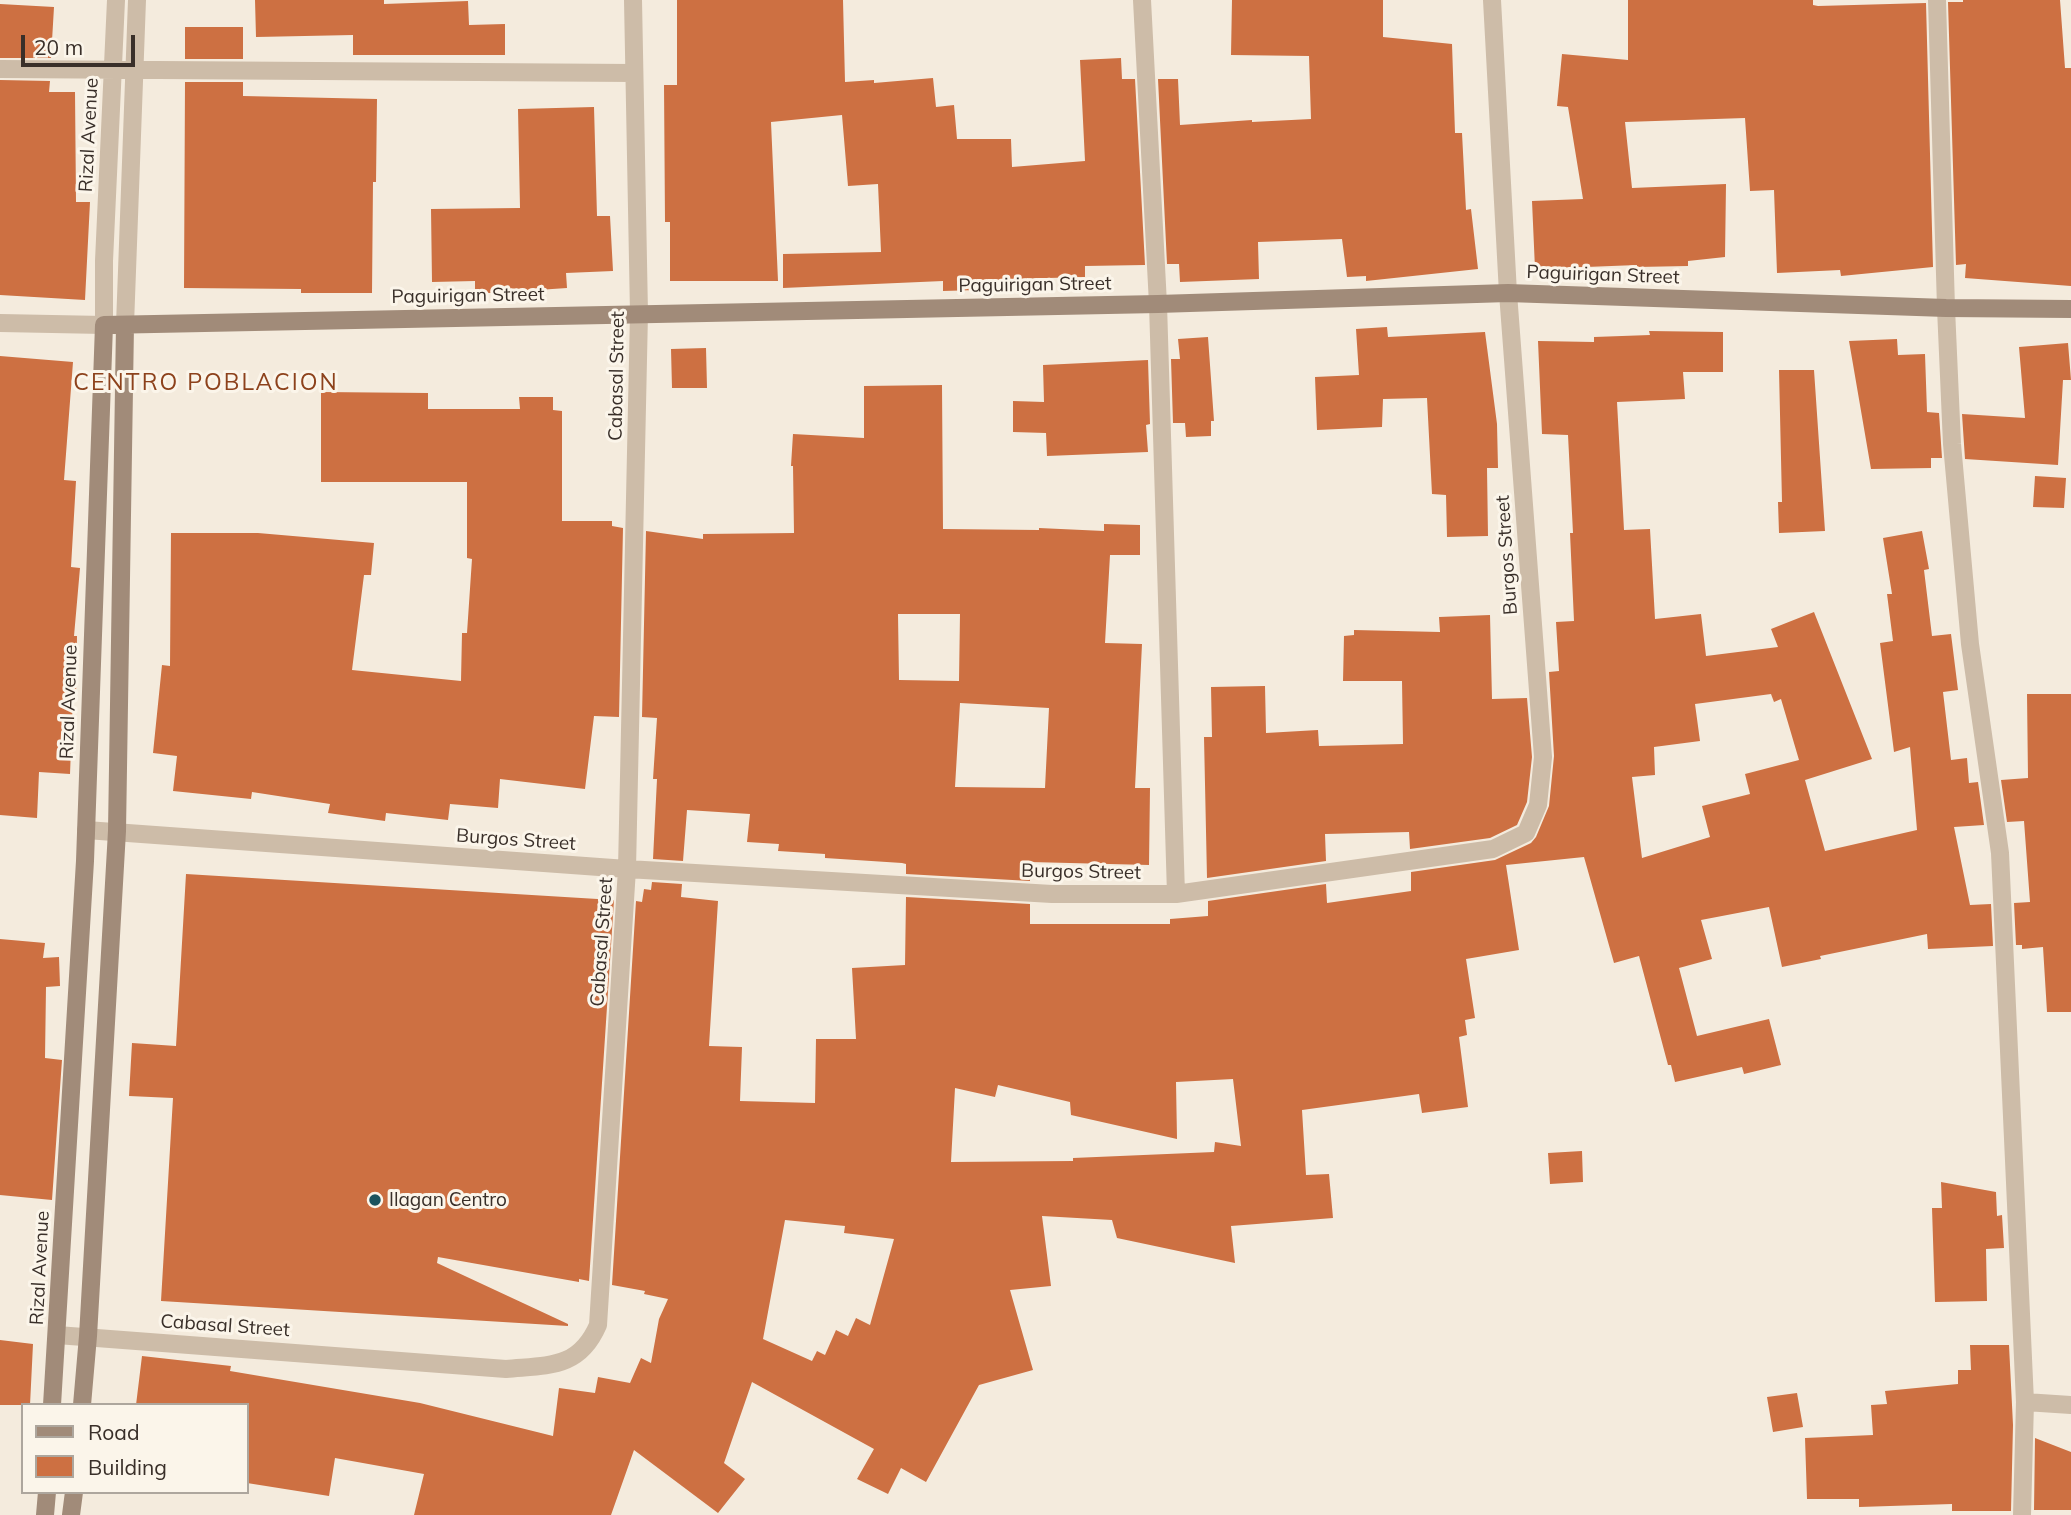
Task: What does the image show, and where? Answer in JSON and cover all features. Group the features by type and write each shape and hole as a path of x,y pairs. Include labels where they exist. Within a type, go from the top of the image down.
{"main road":[{"name":"Paguirigan Street","path":"104,325 1158,304 1508,293 1946,308 2071,309"},
{"name":"Rizal Avenue","path":"52,1403 86,830 104,325"},
{"path":"82,1403 117,831 125,325"},
{"path":"45,1515 47,1494"},
{"path":"71,1515 74,1494"}],"street":[{"name":"Rizal Avenue","path":"104,325 104,261 117,0"},
{"path":"125,325 137,0"},
{"name":"Cabasal Street","path":"57,1335 506,1369 553,1365 576,1356 591,1342 598,1325 627,869 639,313 633,0"},
{"path":"1142,0 1158,304 1176,894"},
{"name":"Burgos Street","path":"86,830 627,869 1052,894 1176,894 1493,849 1526,833 1538,804 1543,758 1508,293 1492,0"},
{"path":"1937,0 1952,444 1970,644 2000,853 2025,1402 2022,1515"},
{"path":"0,69 634,73"},
{"name":"Paguirigan Street","path":"0,323 104,325"},
{"path":"2025,1402 2071,1405"}],"building":[{"path":"255,0 384,0 384,4 468,1 469,25 505,24 505,55 353,55 353,35 256,37"},
{"path":"677,0 843,0 845,82 874,80 874,83 933,78 936,107 954,105 957,139 1011,139 1012,167 1085,161 1080,60 1121,58 1122,79 1135,79 1145,265 1085,266 1085,277 1011,279 1011,289 943,291 943,281 783,288 783,254 881,252 878,184 848,186 842,115 771,122 778,281 670,281 670,222 665,222 664,85 677,85"},
{"path":"1232,0 1383,0 1383,37 1452,44 1455,133 1462,133 1466,210 1471,209 1478,269 1366,281 1366,276 1347,277 1342,239 1258,242 1259,279 1180,282 1179,264 1167,264 1158,79 1178,79 1180,125 1311,119 1309,56 1231,55"},
{"path":"1628,0 1813,0 1813,5 1818,6 1926,3 1933,267 1841,276 1840,270 1777,273 1774,190 1750,191 1745,118 1625,122 1632,188 1726,184 1725,257 1688,261 1688,266 1535,269 1532,201 1583,199 1568,107 1557,106 1562,54 1628,60"},
{"path":"2060,0 2065,68 2071,68 2071,286 1965,278 1966,264 1956,265 1948,2"},
{"path":"0,4 54,7 51,58 0,58"},
{"path":"185,27 243,27 243,59 185,59"},
{"path":"0,80 50,81 49,92 75,92 76,202 90,202 85,300 0,295"},
{"path":"185,82 243,82 243,96 377,99 372,293 301,293 301,289 184,288"},
{"path":"594,107 597,216 610,216 613,271 566,273 567,288 523,293 475,293 475,281 432,282 431,209 520,208 518,109"},
{"path":"1387,327 1388,337 1485,332 1497,424 1498,468 1487,468 1488,536 1447,537 1446,495 1432,494 1427,398 1383,399 1382,427 1317,430 1315,377 1359,375 1356,329"},
{"path":"1649,331 1723,332 1723,372 1683,372 1685,399 1617,402 1624,530 1650,529 1655,619 1701,614 1706,656 1778,647 1771,629 1814,612 1872,759 1805,780 1825,851 1917,830 1910,747 1894,752 1880,643 1893,641 1887,594 1892,594 1883,538 1922,531 1929,569 1924,570 1932,636 1951,634 1958,690 1943,692 1951,760 1967,758 1969,783 1978,782 1984,825 1954,827 1970,905 1991,904 1993,946 1928,949 1927,934 1820,956 1821,959 1782,967 1769,907 1701,920 1712,959 1679,968 1697,1036 1769,1019 1781,1065 1744,1074 1742,1067 1675,1082 1639,956 1614,963 1584,857 1506,865 1519,950 1466,959 1475,1018 1465,1020 1467,1035 1459,1037 1468,1107 1422,1113 1419,1094 1302,1110 1306,1175 1329,1174 1333,1218 1231,1226 1235,1263 1117,1238 1112,1220 1042,1216 1051,1286 1010,1290 1033,1370 979,1385 926,1482 901,1468 888,1494 857,1479 874,1449 752,1382 724,1463 745,1479 718,1513 634,1450 611,1515 414,1515 424,1474 335,1458 329,1496 248,1483 248,1403 136,1403 142,1356 231,1366 230,1371 420,1403 553,1436 559,1388 595,1393 598,1377 630,1383 641,1358 651,1363 659,1319 668,1299 644,1294 645,1291 612,1285 636,901 642,902 644,889 651,890 652,882 682,884 681,897 718,901 709,1046 742,1047 740,1101 815,1103 816,1039 856,1039 852,968 905,965 906,897 1030,904 1030,924 1170,924 1170,919 1208,916 1208,901 1326,884 1327,903 1411,891 1411,872 1495,860 1531,843 1549,806 1554,756 1549,672 1559,671 1556,622 1574,621 1568,435 1542,434 1538,341 1594,342 1594,337 1650,335","holes":["1771,694 1774,702 1781,699 1799,760 1745,774 1750,794 1702,806 1710,837 1642,858 1632,777 1655,775 1654,747 1700,741 1695,704","1233,1079 1241,1146 1215,1142 1214,1152 1073,1158 1073,1161 951,1162 955,1088 995,1097 998,1085 1070,1102 1071,1115 1177,1139 1176,1082","785,1220 845,1226 844,1233 894,1239 870,1325 856,1318 848,1336 836,1330 825,1355 817,1351 812,1361 763,1339"]},
{"path":"1208,337 1214,421 1211,421 1211,436 1186,437 1185,423 1173,423 1171,359 1180,359 1178,339"},
{"path":"1897,339 1898,355 1925,354 1927,412 1939,413 1942,458 1931,458 1931,468 1871,469 1849,341"},
{"path":"2068,343 2071,380 2063,380 2058,465 1965,459 1962,414 2025,418 2019,347"},
{"path":"706,348 707,388 672,388 671,349"},
{"path":"0,356 73,362 64,480 76,481 71,567 80,568 74,636 77,636 76,696 73,696 70,774 39,772 37,818 0,815"},
{"path":"1148,360 1148,452 1047,456 1046,433 1013,432 1013,401 1044,402 1043,365"},
{"path":"1779,370 1814,370 1825,531 1779,533 1778,502 1782,502"},
{"path":"942,385 943,529 1039,528 1104,531 1104,524 1140,525 1140,555 1110,555 1105,643 1142,644 1135,788 1150,788 1149,865 1030,862 1030,881 906,874 906,864 902,863 825,858 825,854 778,851 779,844 747,842 750,814 687,810 683,861 653,859 657,779 653,779 657,718 642,717 646,531 703,539 703,534 794,533 791,466 793,434 864,438 864,386","holes":["898,614 960,614 959,681 899,680","960,703 1049,708 1045,788 955,787"]},
{"path":"321,392 428,393 428,409 520,409 519,397 553,397 553,410 562,411 562,521 612,521 612,526 623,528 619,717 594,716 585,789 500,779 498,808 450,804 448,820 386,813 385,821 328,813 330,804 252,792 251,799 173,791 177,756 153,753 162,665 170,666 171,533 258,533 374,543 371,575 364,575 352,670 461,681 462,633 467,633 472,559 467,558 467,482 321,482"},
{"path":"2035,476 2066,478 2064,508 2033,507"},
{"path":"1490,615 1492,699 1527,698 1532,757 1527,802 1517,825 1490,838 1410,849 1409,832 1325,834 1326,861 1207,878 1204,737 1212,737 1211,687 1265,686 1266,733 1318,730 1319,746 1403,744 1402,681 1343,681 1344,636 1354,635 1354,630 1440,632 1439,617"},
{"path":"2027,694 2071,694 2071,1012 2047,1012 2043,947 2022,949 2022,945 2016,945 2014,903 2030,902 2024,821 2007,822 2001,780 2028,778"},
{"name":"Ilagan Centro","path":"186,874 614,900 589,1281 579,1279 579,1282 438,1257 437,1263 568,1326 161,1301 173,1098 129,1096 132,1043 176,1046"},
{"path":"0,939 45,943 43,958 59,957 60,986 46,987 45,1058 62,1060 52,1200 0,1195"},
{"path":"1582,1151 1583,1182 1550,1184 1548,1153"},
{"path":"1941,1182 1996,1192 1997,1216 2002,1215 2004,1248 1986,1249 1987,1301 1935,1302 1932,1208 1942,1208"},
{"path":"0,1340 33,1344 30,1403 0,1405"},
{"path":"1970,1345 2009,1345 2013,1425 2011,1511 1952,1511 1952,1504 1859,1507 1859,1499 1807,1499 1805,1438 1873,1435 1871,1405 1887,1404 1885,1391 1958,1384 1958,1370 1971,1370"},
{"path":"1797,1393 1803,1427 1773,1432 1767,1397"},
{"path":"2035,1438 2071,1452 2071,1510 2034,1510"}],"place":[{"name":"Ilagan Centro","path":"375,1200"}],"district":[{"name":"CENTRO POBLACION","path":"206,383"}]}
